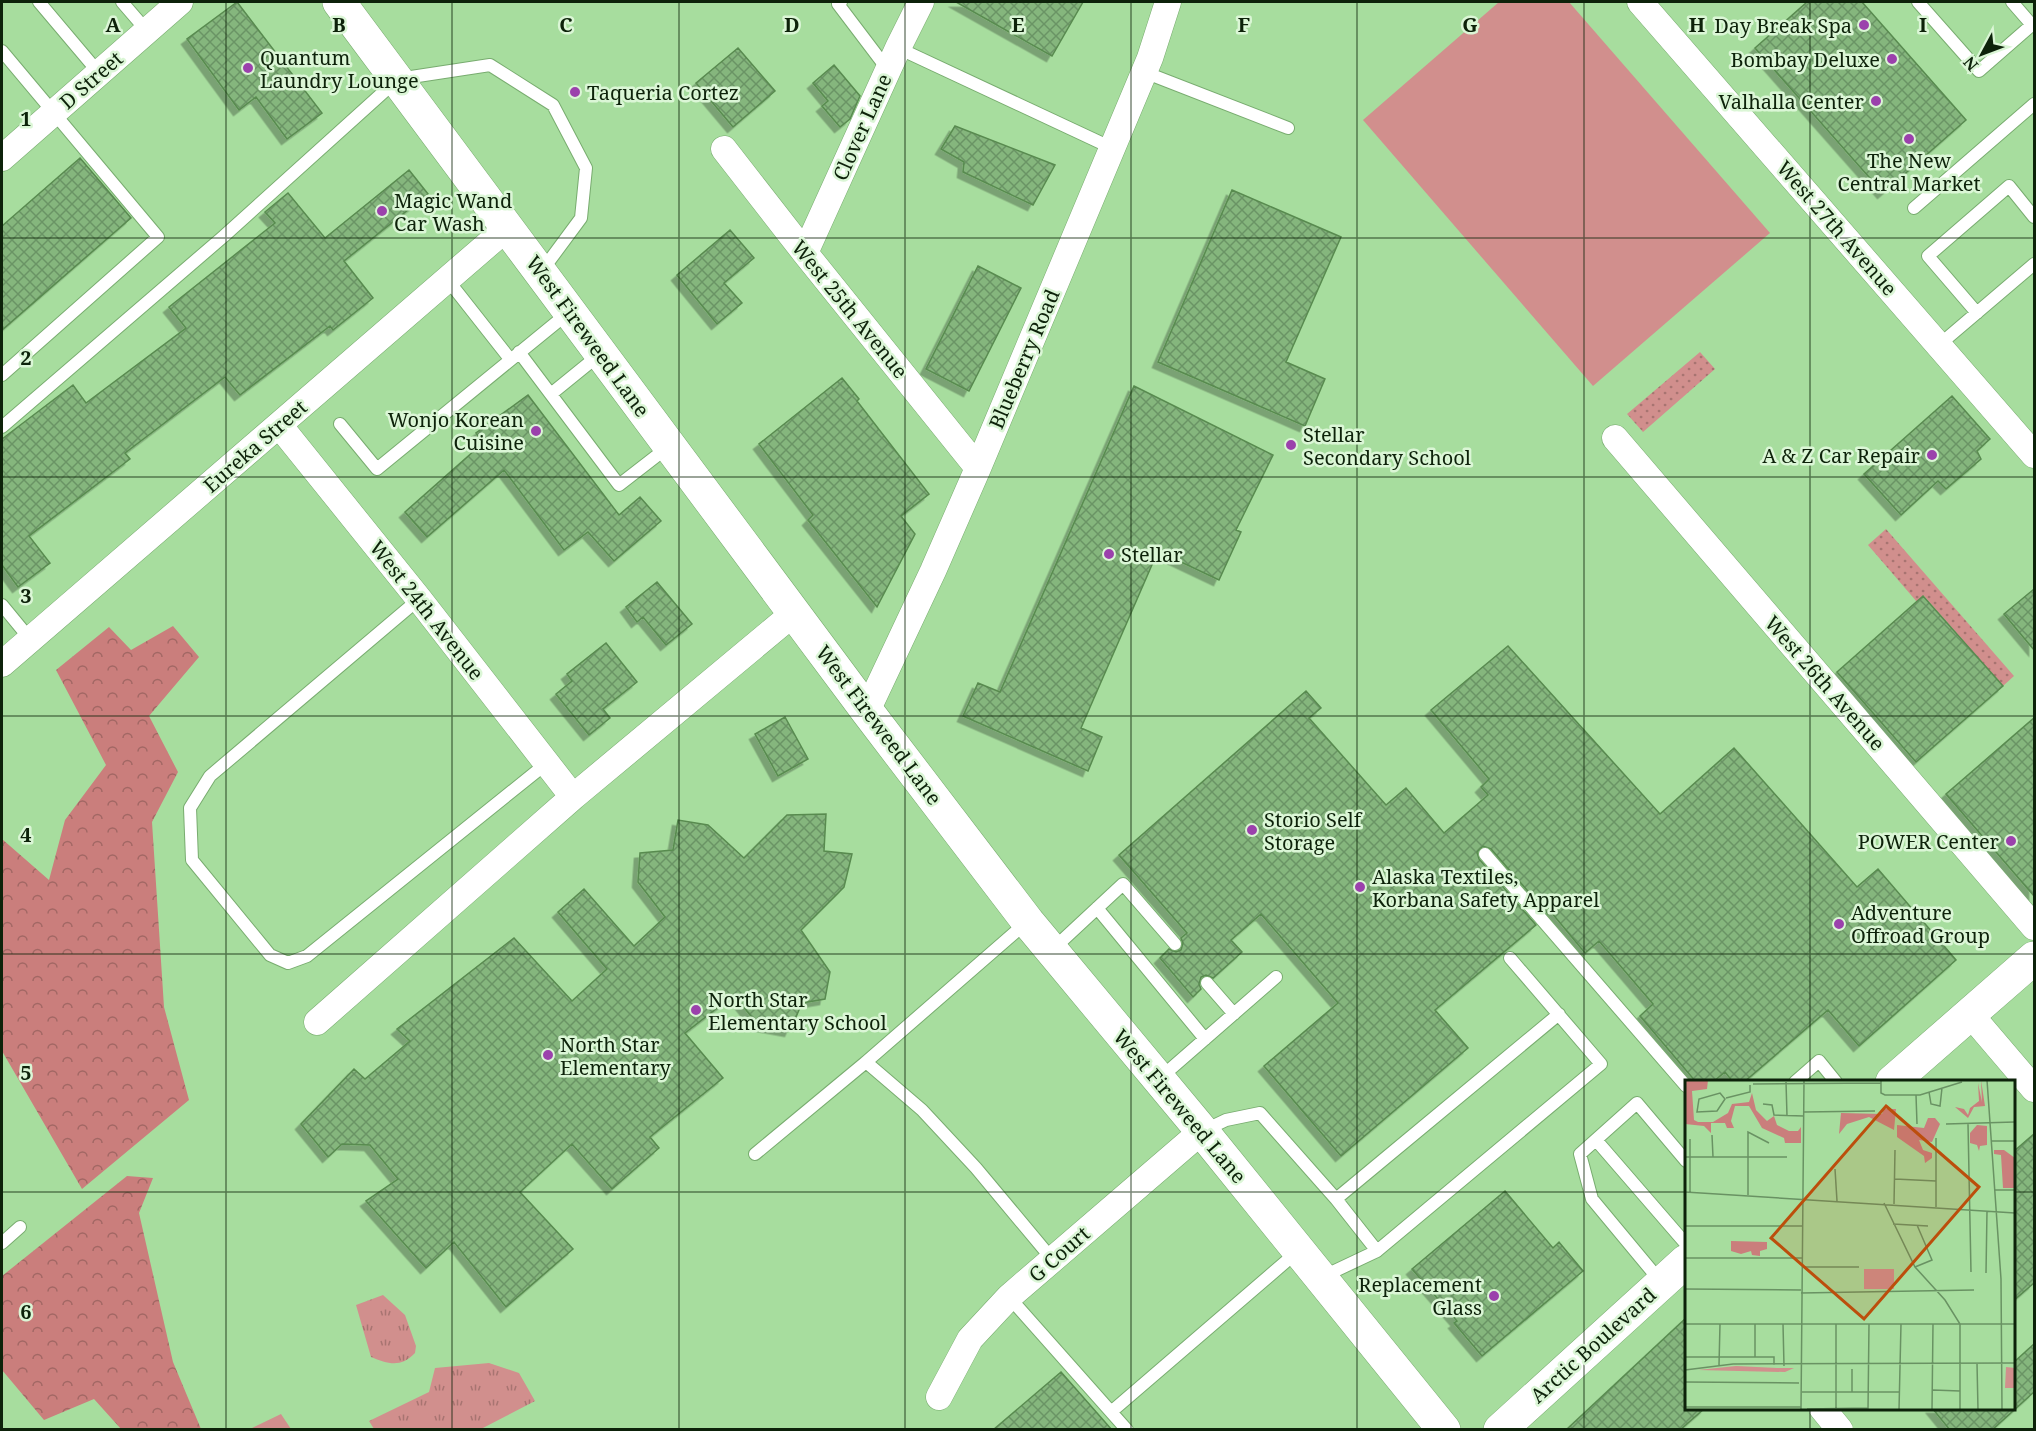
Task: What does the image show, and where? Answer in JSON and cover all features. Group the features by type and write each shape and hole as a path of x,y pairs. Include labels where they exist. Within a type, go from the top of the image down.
{"main road":[{"name":"West Fireweed Lane","path":"339,2 867,711 1028,922 1202,1131 1444,1430"},
{"path":"1894,1080 2034,958"},
{"name":"Arctic Boulevard","path":"1500,1430 1685,1262"}],"street":[{"name":"D Street","path":"2,158 180,2"},
{"name":"Clover Lane","path":"805,253 921,2"},
{"name":"Blueberry Road","path":"867,711 933,571 978,468 1144,72 1168,2"},
{"name":"West 27th Avenue","path":"1640,2 2034,455"},
{"name":"West 25th Avenue","path":"724,149 978,468"},
{"name":"Eureka Street","path":"2,664 508,227"},
{"name":"West 24th Avenue","path":"279,425 419,599 573,797"},
{"name":"West 26th Avenue","path":"1615,438 2034,927"},
{"path":"317,1022 573,797 794,613"},
{"path":"1970,1014 2034,1089"},
{"name":"G Court","path":"939,1397 970,1339 1009,1297 1202,1131"},
{"path":"1824,1410 1840,1430"}],"lane":[{"path":"39,2 99,73"},
{"path":"122,2 147,31"},
{"path":"841,2 838,4 893,59 1112,148"},
{"path":"1918,2 1979,71 2033,23 2012,2"},
{"path":"2,51 158,237 2,375"},
{"path":"2,427 224,236 398,79 490,65 553,105 586,168 581,219 541,272"},
{"path":"1144,72 1288,128"},
{"path":"1914,208 2034,104"},
{"path":"1977,313 1928,256 2009,186 2034,217"},
{"path":"1939,345 2034,264"},
{"path":"447,279 551,394 619,485 669,446"},
{"path":"340,424 377,469 569,312"},
{"path":"551,394 600,354"},
{"path":"419,599 210,776 190,808 192,860 270,955 288,963 307,956 547,763"},
{"path":"2,605 30,639"},
{"path":"1485,854 1685,1085"},
{"path":"1052,950 1124,884 1175,944"},
{"path":"1097,908 1205,1039"},
{"path":"755,1154 1028,922"},
{"path":"1321,1278 1377,1251 1601,1064 1510,958"},
{"path":"1159,1079 1276,977"},
{"path":"1207,983 1234,1014"},
{"path":"1336,1199 1559,1014"},
{"path":"1798,1080 1819,1061 1834,1080"},
{"path":"866,1062 922,1110 976,1168 1052,1259"},
{"path":"1662,1283 1592,1199 1580,1154 1637,1103 1685,1160"},
{"path":"1202,1131 1226,1120 1260,1113 1336,1199 1377,1251"},
{"path":"1596,1140 1685,1243"},
{"path":"2,1243 20,1227"},
{"path":"1112,1412 1299,1250"},
{"path":"1009,1297 1127,1430"}],"green space":[{"path":"1499,2 1569,2 1770,233 1593,386 1363,120"},
{"path":"1700,352 1715,369 1643,432 1627,414"},
{"path":"1886,529 2014,676 2003,686 1924,596 1917,602 1868,545"},
{"path":"173,626 199,657 149,716 178,772 152,822 164,1007 189,1100 82,1189 2,1051 2,839 49,880 65,820 106,765 56,670 109,627 131,650"},
{"path":"127,1176 153,1178 139,1213 173,1362 201,1429 121,1429 94,1399 44,1420 2,1370 2,1276"},
{"path":"383,1295 405,1315 416,1346 415,1353 410,1358 399,1363 389,1363 371,1357 356,1305"},
{"path":"489,1363 519,1373 535,1401 481,1429 374,1429 369,1421 429,1392 435,1368"},
{"path":"281,1414 291,1429 250,1429"}],"building":[{"name":"Quantum Laundry Lounge","path":"237,2 322,113 287,139 256,97 239,110 187,39"},
{"path":"956,2 1083,2 1052,56"},
{"name":"Valhalla Center","path":"1807,2 1862,2 1966,120 1883,193 1755,48"},
{"path":"738,48 775,91 733,127 696,83"},
{"path":"834,65 860,96 850,119 840,127 822,106 828,101 813,83"},
{"path":"955,126 1055,165 1033,205 963,172 964,162 941,149"},
{"path":"80,158 131,218 2,330 2,226"},
{"path":"409,170 428,194 344,261 373,298 333,330 330,326 240,395 225,377 125,453 130,459 29,536 50,563 18,587 2,565 2,439 73,385 86,403 186,328 169,307 275,223 265,212 288,193 325,238"},
{"path":"1232,190 1341,237 1286,362 1325,379 1305,426 1158,362"},
{"path":"730,230 754,258 724,283 742,303 717,324 677,275"},
{"path":"978,266 1021,288 969,391 926,369"},
{"path":"842,378 929,494 901,516 915,534 877,607 808,520 813,515 759,444"},
{"path":"1134,386 1273,455 1236,530 1241,532 1219,580 1158,551 1081,728 1102,737 1088,771 963,716 978,683 1000,692"},
{"path":"528,395 619,515 640,497 661,521 614,561 588,532 564,550 504,470 427,537 405,512 483,443 476,433"},
{"name":"A & Z Car Repair","path":"1952,396 1990,439 1977,451 1981,459 1946,489 1938,481 1901,515 1864,474"},
{"path":"657,582 692,624 666,645 643,617 637,622 626,607"},
{"path":"2034,589 2034,650 2004,614"},
{"path":"1923,596 2003,686 1916,762 1837,672"},
{"path":"606,643 637,682 603,709 610,718 589,735 556,694 572,681 567,674"},
{"path":"1508,646 1660,814 1734,748 1857,887 1878,869 1956,960 1859,1046 1828,1010 1746,1080 1731,1080 1725,1072 1715,1080 1694,1080 1640,1016 1653,1004 1599,941 1585,953 1551,912 1548,914 1491,849 1483,846 1477,852 1479,859 1536,925 1435,1010 1468,1048 1341,1156 1264,1066 1338,1003 1261,914 1231,940 1242,952 1213,978 1206,975 1201,977 1199,984 1201,989 1193,997 1160,958 1169,949 1176,952 1181,950 1183,943 1181,938 1187,933 1119,855 1306,691 1321,708 1309,718 1386,805 1406,788 1444,833 1488,795 1481,787 1489,779 1431,710"},
{"path":"785,717 808,759 778,776 755,734"},
{"name":"POWER Center","path":"2034,718 2034,896 1946,794"},
{"name":"North Star Elementary","path":"826,814 824,851 852,854 844,887 801,930 830,972 825,999 802,1003 790,1031 758,1025 734,995 685,1033 723,1078 650,1137 659,1148 612,1189 572,1144 520,1192 573,1249 506,1307 454,1242 426,1268 366,1201 398,1179 370,1145 342,1144 328,1157 301,1124 354,1069 365,1079 410,1041 397,1029 514,938 572,1001 607,969 558,912 584,889 634,946 665,917 638,882 640,853 673,850 678,820 708,825 744,858 787,815"},
{"path":"2034,1134 2034,1283 2015,1299 2015,1150"},
{"name":"Replacement Glass","path":"1505,1191 1553,1248 1559,1242 1583,1271 1482,1356 1454,1323 1457,1321 1412,1269"},
{"path":"1685,1319 1685,1410 1703,1410 1680,1430 1566,1430"},
{"path":"2034,1344 2034,1392 2015,1409 2015,1361"},
{"path":"1061,1372 1112,1430 993,1430"},
{"path":"1934,1410 2014,1410 1992,1430 1950,1430"}],"place":[{"name":"Day Break Spa","path":"1864,25"},
{"name":"Bombay Deluxe","path":"1892,59"},
{"name":"Quantum Laundry Lounge","path":"248,68"},
{"name":"Taqueria Cortez","path":"575,92"},
{"name":"Valhalla Center","path":"1876,101"},
{"name":"The New Central Market","path":"1909,139"},
{"name":"Magic Wand Car Wash","path":"382,211"},
{"name":"Wonjo Korean Cuisine","path":"536,431"},
{"name":"Stellar Secondary School","path":"1291,445"},
{"name":"A & Z Car Repair","path":"1932,455"},
{"name":"Stellar","path":"1109,554"},
{"name":"Storio Self Storage","path":"1252,830"},
{"name":"POWER Center","path":"2011,841"},
{"name":"Alaska Textiles, Korbana Safety Apparel","path":"1360,887"},
{"name":"Adventure Offroad Group","path":"1839,924"},
{"name":"North Star Elementary School","path":"696,1010"},
{"name":"North Star Elementary","path":"548,1055"},
{"name":"Replacement Glass","path":"1494,1296"}]}
